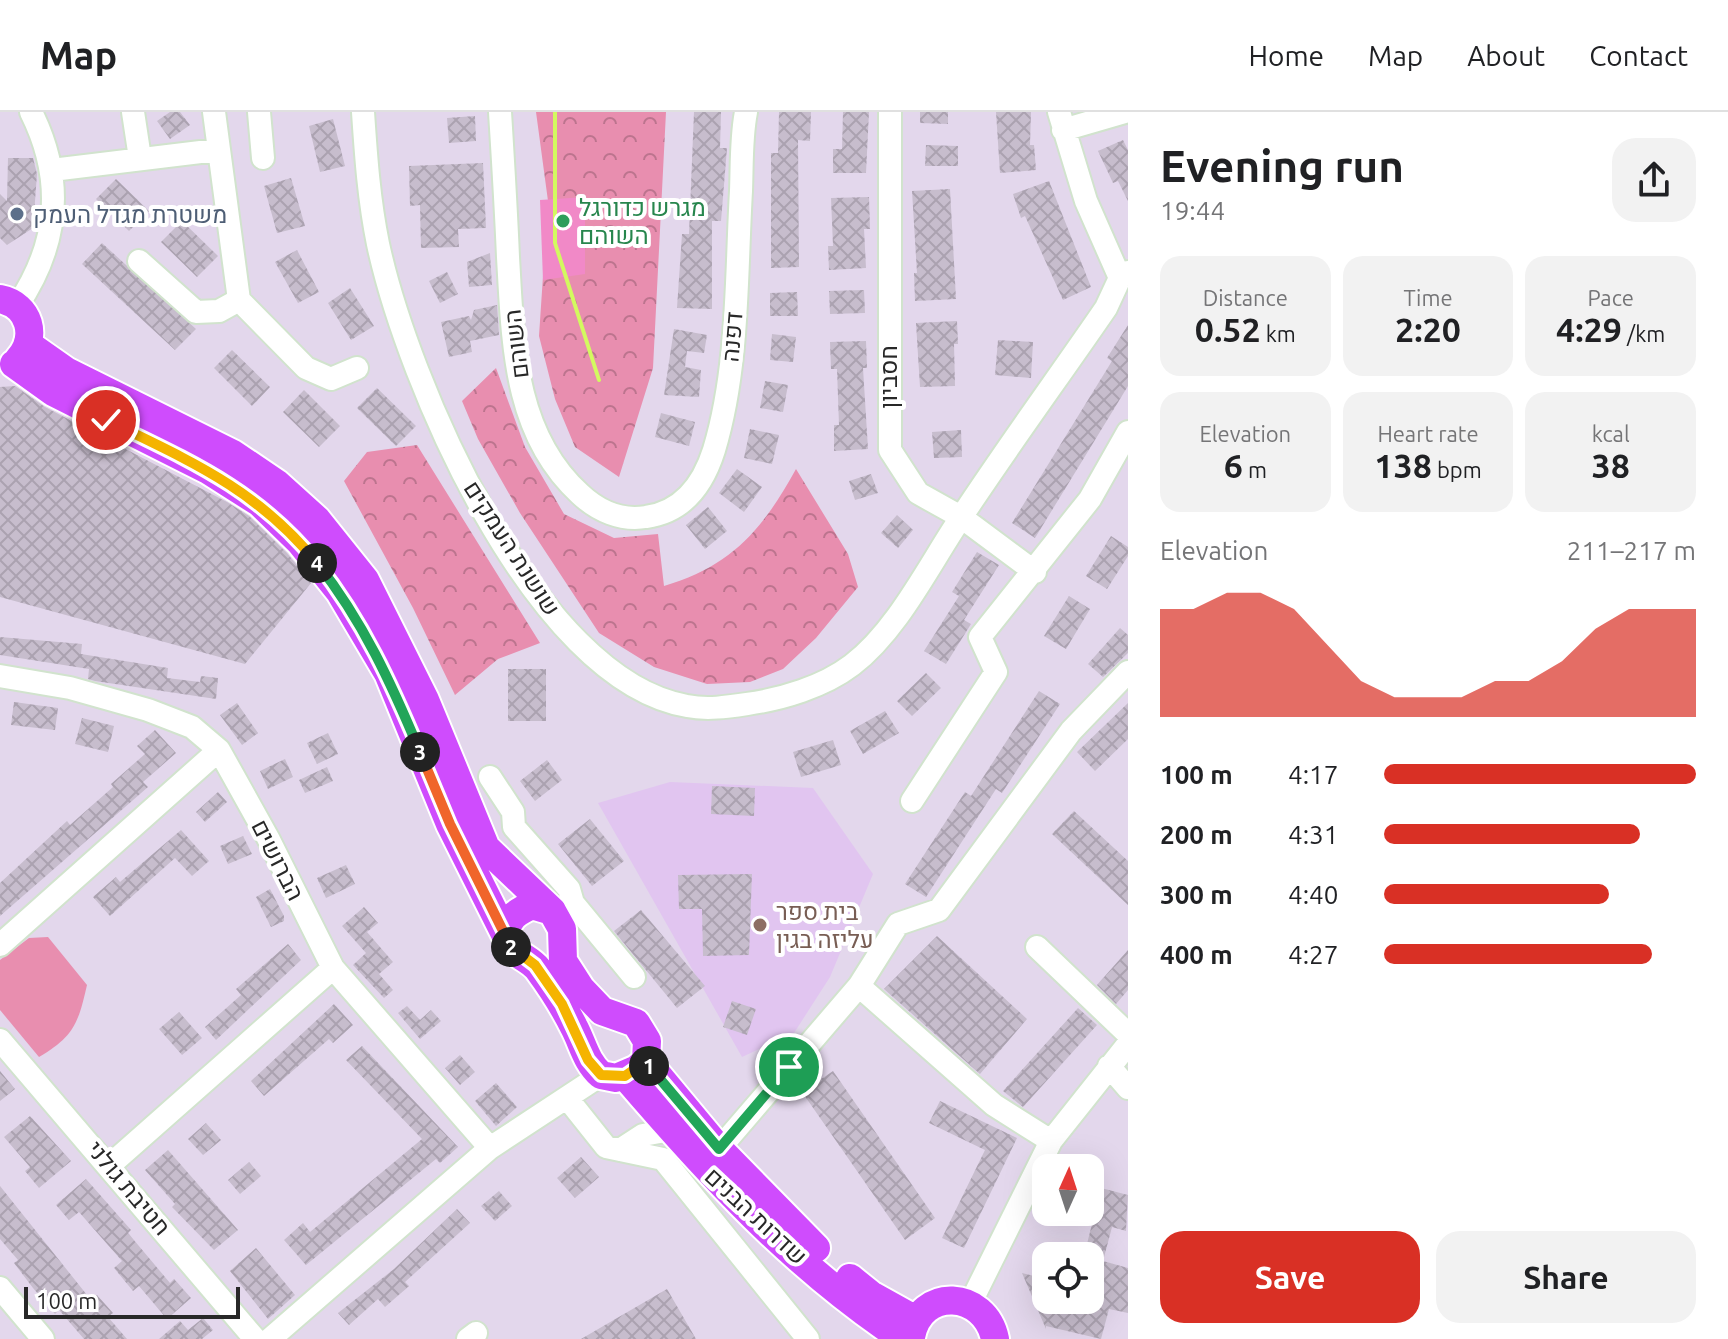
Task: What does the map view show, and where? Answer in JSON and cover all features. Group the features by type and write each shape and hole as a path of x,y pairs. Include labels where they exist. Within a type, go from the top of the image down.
{"main road":[{"path":"8,303 28,319 14,359"},
{"path":"14,359 66,371 233,454 276,483 317,520 365,580 425,700 486,848 552,911 562,929 563,961 581,989 602,1011 627,1018 643,1031 648,1051 624,1071 588,1060 562,1004 535,965 513,951 450,824 388,673 340,592 300,542 260,503 208,470 53,392 14,359"},
{"path":"507,938 507,924 517,911 532,905 552,911"},
{"name":"שדרות הבנים","path":"624,1071 718,1184 787,1248 861,1311 910,1333"},
{"name":"שדרות הבנים","path":"624,1071 719,1149 800,1235 871,1295 910,1333"},
{"path":"910,1333 924,1311 946,1301 970,1304 991,1324 995,1339"}],"street":[{"path":"8,303 36,278 48,247 52,170 31,112"},
{"path":"133,112 140,158"},
{"path":"214,112 239,300 306,368 331,379 357,368"},
{"path":"259,112 263,158"},
{"name":"שושנת העמקים","path":"363,112 368,192 378,246 430,405 477,503 543,604 594,658 643,689 684,706 712,708 766,701 804,690 852,665 916,591 961,517 1106,308 1124,275"},
{"name":"השוהם","path":"500,112 514,355 526,405 545,452 561,477 608,514 637,518"},
{"name":"דפנה","path":"637,518 666,514 683,503 695,491 714,450 734,329 746,112"},
{"name":"חסביון","path":"890,112 890,450 918,493 961,517 1035,572"},
{"path":"1124,275 1086,201 1061,121 1125,112"},
{"path":"52,170 217,150"},
{"path":"139,261 196,312 219,311 239,300"},
{"path":"912,801 996,672 980,637 1035,572 1090,499 1128,432"},
{"path":"719,1149 859,986 898,924 939,910 1071,731 1128,672"},
{"name":"הברושים","path":"0,676 70,688 148,710 192,727 219,750 268,838 333,968 490,1148"},
{"path":"0,945 219,750"},
{"path":"490,777 513,812 514,827 569,889 573,903 634,977"},
{"path":"562,940 575,939 592,927"},
{"path":"1037,947 1128,1034"},
{"path":"110,1165 333,968"},
{"path":"859,986 994,1105 1051,1141"},
{"name":"חטיבת גולני","path":"0,1040 110,1165 255,1339"},
{"path":"970,1304 1051,1141 1128,1044"},
{"path":"1109,1066 1128,1088"},
{"path":"270,1339 490,1148 567,1098 624,1071"},
{"path":"567,1098 606,1147 663,1159 808,1339"},
{"path":"620,1150 643,1135 671,1130"},
{"path":"0,1288 43,1339"}],"shaded area":[{"name":"מגרש כדורגל השוהם","path":"585,197 585,274 543,280 540,200"},
{"name":"בית ספר עליזה בגין","path":"670,782 813,788 873,874 830,977 794,1033 742,1057 598,803"}],"green space":[{"path":"536,112 666,112 653,368 619,477 575,447 555,399 539,336 548,201"},
{"path":"496,368 525,447 564,514 614,538 658,534 664,586 709,568 743,542 771,510 796,469 848,554 858,587 816,638 783,669 750,682 707,684 654,667 599,633 520,513 478,439 462,401"},
{"path":"417,445 540,643 498,659 455,695 413,608 344,481 367,452"},
{"path":"48,937 87,985 73,1028 39,1057 0,1010 0,960 29,938"}],"building":[{"path":"170,112 180,112 190,125 170,139 157,121"},
{"path":"694,112 721,112 720,148 727,148 721,221 712,221 712,309 677,308 682,234 689,234"},
{"path":"779,112 811,112 810,141 798,140 799,267 771,268 771,153 778,153"},
{"path":"843,112 869,112 866,173 833,173 833,149 842,149"},
{"path":"920,112 948,112 948,124 920,123"},
{"path":"996,112 1031,112 1030,145 1034,145 1036,170 1000,173"},
{"path":"475,116 476,141 449,143 447,118"},
{"path":"333,119 345,166 320,172 309,126"},
{"path":"1123,140 1128,150 1128,201 1118,181 1113,183 1098,151"},
{"path":"926,145 958,146 958,166 925,166"},
{"name":"משטרת מגדל העמק","path":"8,158 33,158 37,174 33,228 7,245 0,238 0,194 7,201"},
{"path":"483,163 486,228 458,229 459,247 421,248 420,205 410,206 409,166"},
{"path":"291,178 305,226 277,233 264,186"},
{"path":"116,179 149,211 129,231 96,199"},
{"path":"1049,181 1091,287 1063,300 1025,216 1021,218 1013,194"},
{"path":"950,189 956,299 915,301 914,273 917,273 912,191"},
{"path":"869,197 870,229 864,229 866,268 829,270 828,246 833,246 831,198"},
{"path":"182,221 218,256 197,277 161,242"},
{"path":"102,243 196,329 175,350 82,264"},
{"path":"297,250 319,292 298,303 275,262"},
{"path":"490,253 492,285 469,287 467,262"},
{"path":"447,272 458,294 440,303 429,281"},
{"path":"350,288 374,326 351,340 328,303"},
{"path":"864,290 865,313 830,314 829,291"},
{"path":"797,292 798,316 770,316 770,293"},
{"path":"497,305 499,335 470,341 472,352 449,357 441,322 469,316 471,320 474,310"},
{"path":"957,321 955,386 920,387 916,323"},
{"path":"1128,325 1128,386 1035,538 1012,523 1112,361 1107,358"},
{"path":"674,329 707,335 704,353 687,351 685,367 701,370 699,397 664,395"},
{"path":"772,334 796,337 793,362 770,360"},
{"path":"998,340 1033,342 1031,378 995,375"},
{"path":"866,341 867,368 863,368 868,449 834,451 834,425 839,425 837,369 831,369 830,342"},
{"path":"232,350 270,387 252,406 214,368"},
{"path":"765,381 788,385 783,412 760,408"},
{"path":"15,386 45,407 227,502 249,516 287,553 311,583 245,664 0,597 0,387"},
{"path":"377,388 416,426 396,446 357,408"},
{"path":"304,390 340,426 319,447 283,412"},
{"path":"661,413 695,422 689,446 655,437"},
{"path":"750,429 779,435 772,464 744,458"},
{"path":"961,430 962,457 934,458 932,432"},
{"path":"737,469 762,487 744,512 719,493"},
{"path":"871,474 878,493 855,500 849,481"},
{"path":"708,507 727,531 705,549 686,525"},
{"path":"897,515 913,530 898,548 881,533"},
{"path":"1111,536 1128,547 1128,556 1107,589 1086,576"},
{"path":"977,552 999,565 964,620 971,624 946,664 924,651 959,596 952,592"},
{"path":"1069,596 1090,609 1066,649 1044,636"},
{"path":"1120,628 1128,635 1128,653 1103,677 1088,664"},
{"path":"0,637 82,644 81,654 168,668 167,678 200,682 201,676 218,678 216,699 95,681 88,679 89,669 0,655"},
{"path":"508,669 546,669 546,721 508,721"},
{"path":"926,673 941,688 912,716 897,701"},
{"path":"1039,691 1060,704 1002,793 996,789 926,897 905,884 965,792 971,796"},
{"path":"14,702 58,708 55,730 11,725"},
{"path":"237,703 258,733 242,745 220,715"},
{"path":"1128,703 1128,739 1095,771 1077,752"},
{"path":"885,711 899,733 863,754 850,731"},
{"path":"82,718 114,726 108,752 75,744"},
{"path":"155,730 176,753 143,782 148,787 0,916 0,883 67,821 70,825 113,787 111,784 145,754 137,746"},
{"path":"328,733 338,754 317,764 307,743"},
{"path":"833,740 841,765 801,777 793,752"},
{"path":"285,759 293,777 268,789 260,771"},
{"path":"547,760 562,780 535,801 520,781"},
{"path":"327,767 333,781 305,793 299,780"},
{"path":"712,786 755,788 754,816 711,814"},
{"path":"218,792 227,802 205,822 196,812"},
{"path":"1074,811 1128,861 1128,905 1052,834"},
{"path":"590,819 624,861 592,886 558,844"},
{"path":"181,830 209,861 192,876 175,858 110,916 93,897 116,877 120,882"},
{"path":"243,836 252,854 228,864 220,846"},
{"path":"346,865 355,884 326,898 317,878"},
{"path":"752,874 749,955 703,956 702,909 679,909 678,875"},
{"path":"270,889 284,916 284,921 271,927 256,897"},
{"path":"364,907 378,923 367,932 393,962 379,974 393,990 384,998 353,965 366,953 342,926"},
{"path":"641,910 705,986 677,1008 614,931"},
{"path":"937,936 1027,1019 980,1074 884,989"},
{"path":"288,944 301,960 216,1040 205,1027 241,995 236,989"},
{"path":"1128,950 1128,990 1116,1004 1097,985"},
{"path":"732,1001 756,1009 747,1035 723,1027"},
{"path":"334,1004 353,1025 333,1043 329,1039 264,1096 251,1081"},
{"path":"407,1006 420,1020 431,1010 441,1021 420,1039 398,1013"},
{"path":"1078,1008 1097,1025 1023,1107 1003,1091"},
{"path":"179,1012 202,1038 182,1055 159,1029"},
{"path":"362,1046 458,1147 440,1163 436,1159 306,1265 284,1240 303,1223 310,1232 422,1139 346,1060"},
{"path":"460,1055 475,1072 460,1085 445,1068"},
{"path":"0,1071 15,1089 0,1101"},
{"path":"833,1071 935,1218 905,1240 802,1092"},
{"path":"496,1083 517,1107 496,1126 475,1101"},
{"path":"940,1101 1017,1138 964,1248 942,1238 985,1150 929,1123"},
{"path":"30,1116 71,1161 39,1188 25,1171 30,1167 4,1137"},
{"path":"206,1123 221,1140 203,1155 188,1139"},
{"path":"168,1150 238,1230 214,1250 172,1207 175,1204 145,1170"},
{"path":"581,1157 599,1177 575,1198 557,1178"},
{"path":"249,1162 261,1176 240,1194 228,1180"},
{"path":"86,1179 131,1230 128,1233 170,1283 174,1279 191,1298 167,1319 139,1286 133,1291 114,1268 122,1261 79,1212 69,1220 56,1205"},
{"path":"0,1186 91,1300 97,1295 113,1313 108,1317 127,1339 84,1339 59,1310 55,1314 33,1288 14,1263 18,1260 0,1239"},
{"path":"1104,1189 1128,1195 1126,1231 1112,1227 1104,1257 1104,1242 1088,1242 1092,1226 1104,1226"},
{"path":"499,1191 512,1206 495,1221 481,1206"},
{"path":"457,1209 470,1223 405,1282 409,1286 385,1307 378,1299 349,1325 338,1313 394,1269"},
{"path":"256,1248 295,1295 268,1319 230,1271"},
{"path":"1104,1261 1128,1268 1128,1313 1109,1309 1101,1339 1046,1326 1046,1329 1040,1314 1104,1314"},
{"path":"1022,1273 1032,1276 1032,1296"},
{"path":"667,1289 696,1339 581,1339"},
{"path":"203,1318 213,1330 202,1339 159,1339 180,1321 188,1330"}],"waterway":[{"path":"555,112 555,243 599,380"}],"place":[{"name":"משטרת מגדל העמק","path":"17,214"},
{"name":"מגרש כדורגל השוהם","path":"563,221"},
{"name":"בית ספר עליזה בגין","path":"760,925"}],"route":[{"path":"106,420 208,470 260,503 300,542 340,592 388,673 450,824 513,951 535,965 562,1004 594,1069 601,1075 616,1078 625,1076 646,1061 719,1149 789,1067"}]}
